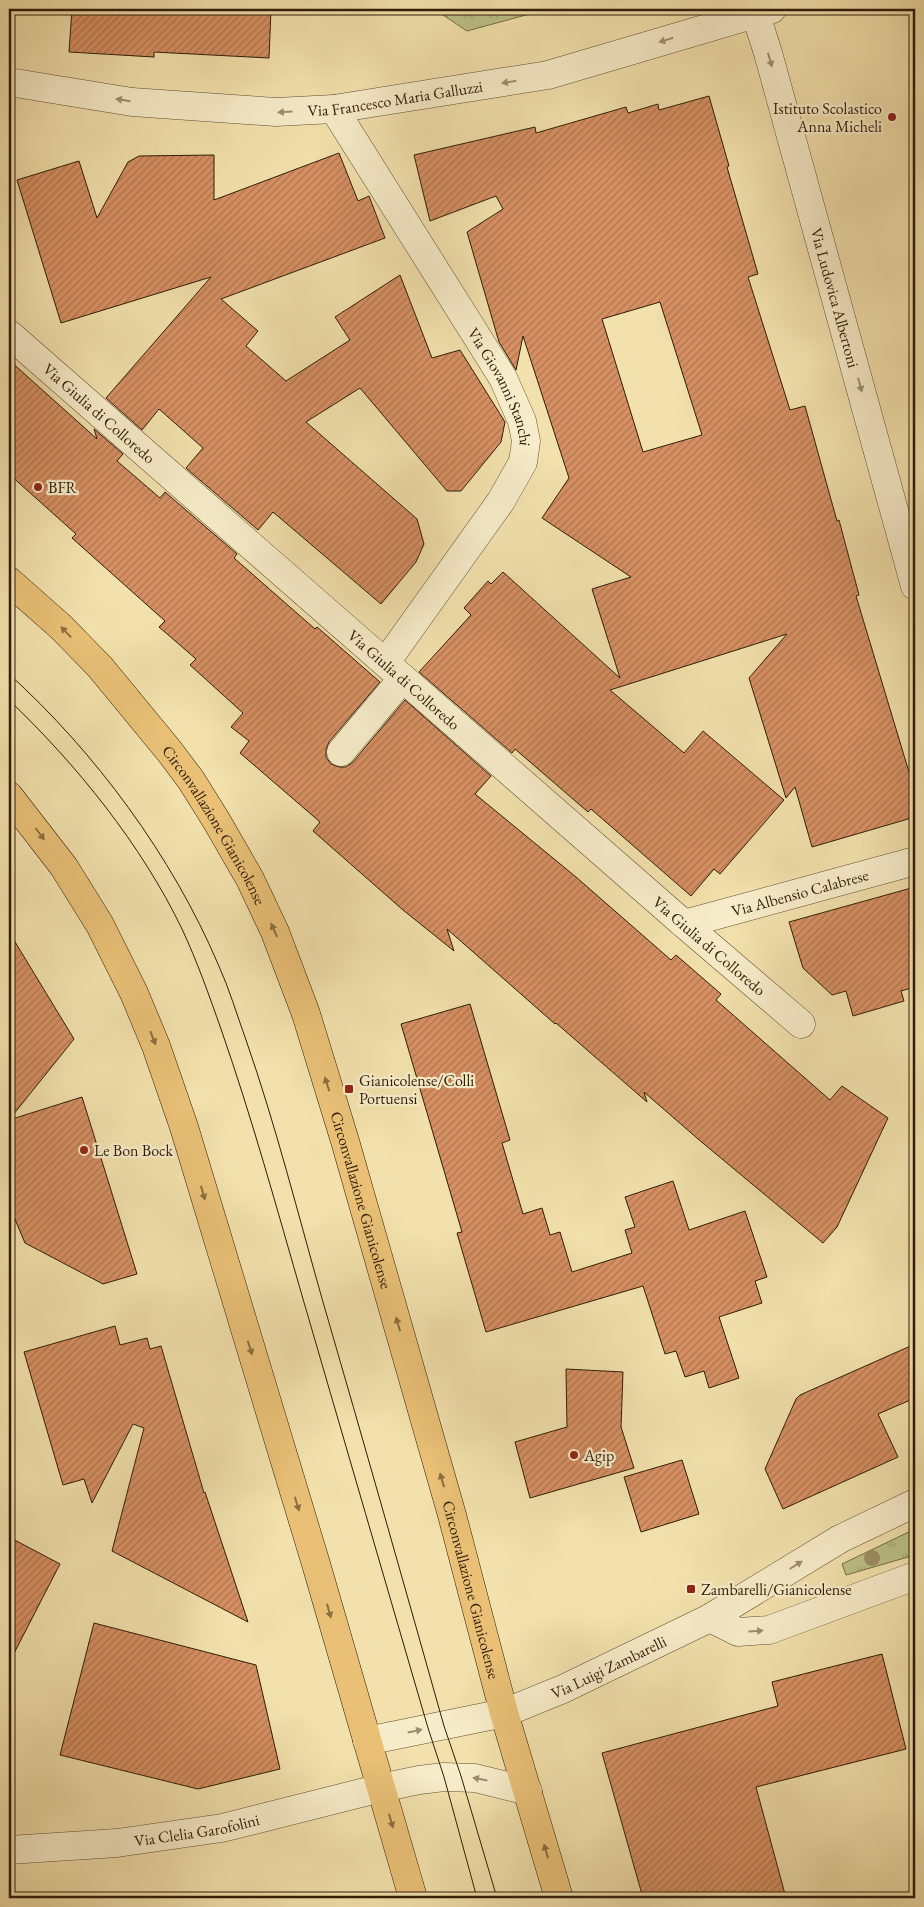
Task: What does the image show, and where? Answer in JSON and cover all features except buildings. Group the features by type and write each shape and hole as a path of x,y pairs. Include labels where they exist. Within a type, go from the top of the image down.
{"main road":[{"name":"Circonvallazione Gianicolense","path":"9,581 61,627 100,667 170,752 191,780 221,828 250,879 275,932 306,1014 345,1141 452,1515 504,1713 559,1898"},
{"path":"9,796 64,867 100,925 134,993 156,1046 184,1127 316,1564 413,1898"}],"street":[{"name":"Via Francesco Maria Galluzzi","path":"9,82 132,102 276,112 334,109 548,76 760,10"},
{"name":"Via Ludovica Albertoni","path":"760,10 768,53 915,586"},
{"name":"Via Giovanni Stanchi","path":"334,109 503,378 522,421 526,441 523,462 501,501 341,752"},
{"name":"Via Giulia di Colloredo","path":"9,334 801,1024"},
{"name":"Via Albensio Calabrese","path":"684,924 915,861"},
{"name":"Via Luigi Zambarelli","path":"367,1741 504,1713 563,1689 710,1618 840,1539 915,1503"},
{"path":"710,1618 738,1632 769,1630 915,1576"},
{"name":"Via Clelia Garofolini","path":"9,1850 117,1843 222,1828 419,1780 461,1776 482,1779 528,1791"}],"green space":[{"path":"434,9 548,9 467,31"},
{"path":"915,1529 915,1555 846,1575 842,1564"}],"tram line":[{"path":"9,674 41,704 71,737 128,808 178,884 226,982 277,1137 444,1726 461,1776 497,1898"},
{"path":"9,700 59,751 106,807 127,836 166,897 198,966 232,1062 264,1164 428,1728 444,1777 477,1898"}],"place":[{"name":"Istituto Scolastico Anna Micheli","path":"892,117"},
{"name":"BFR","path":"38,487"},
{"name":"Gianicolense/Colli Portuensi","path":"349,1089"},
{"name":"Le Bon Bock","path":"84,1150"},
{"name":"Agip","path":"574,1455"},
{"name":"Zambarelli/Gianicolense","path":"691,1589"}]}
